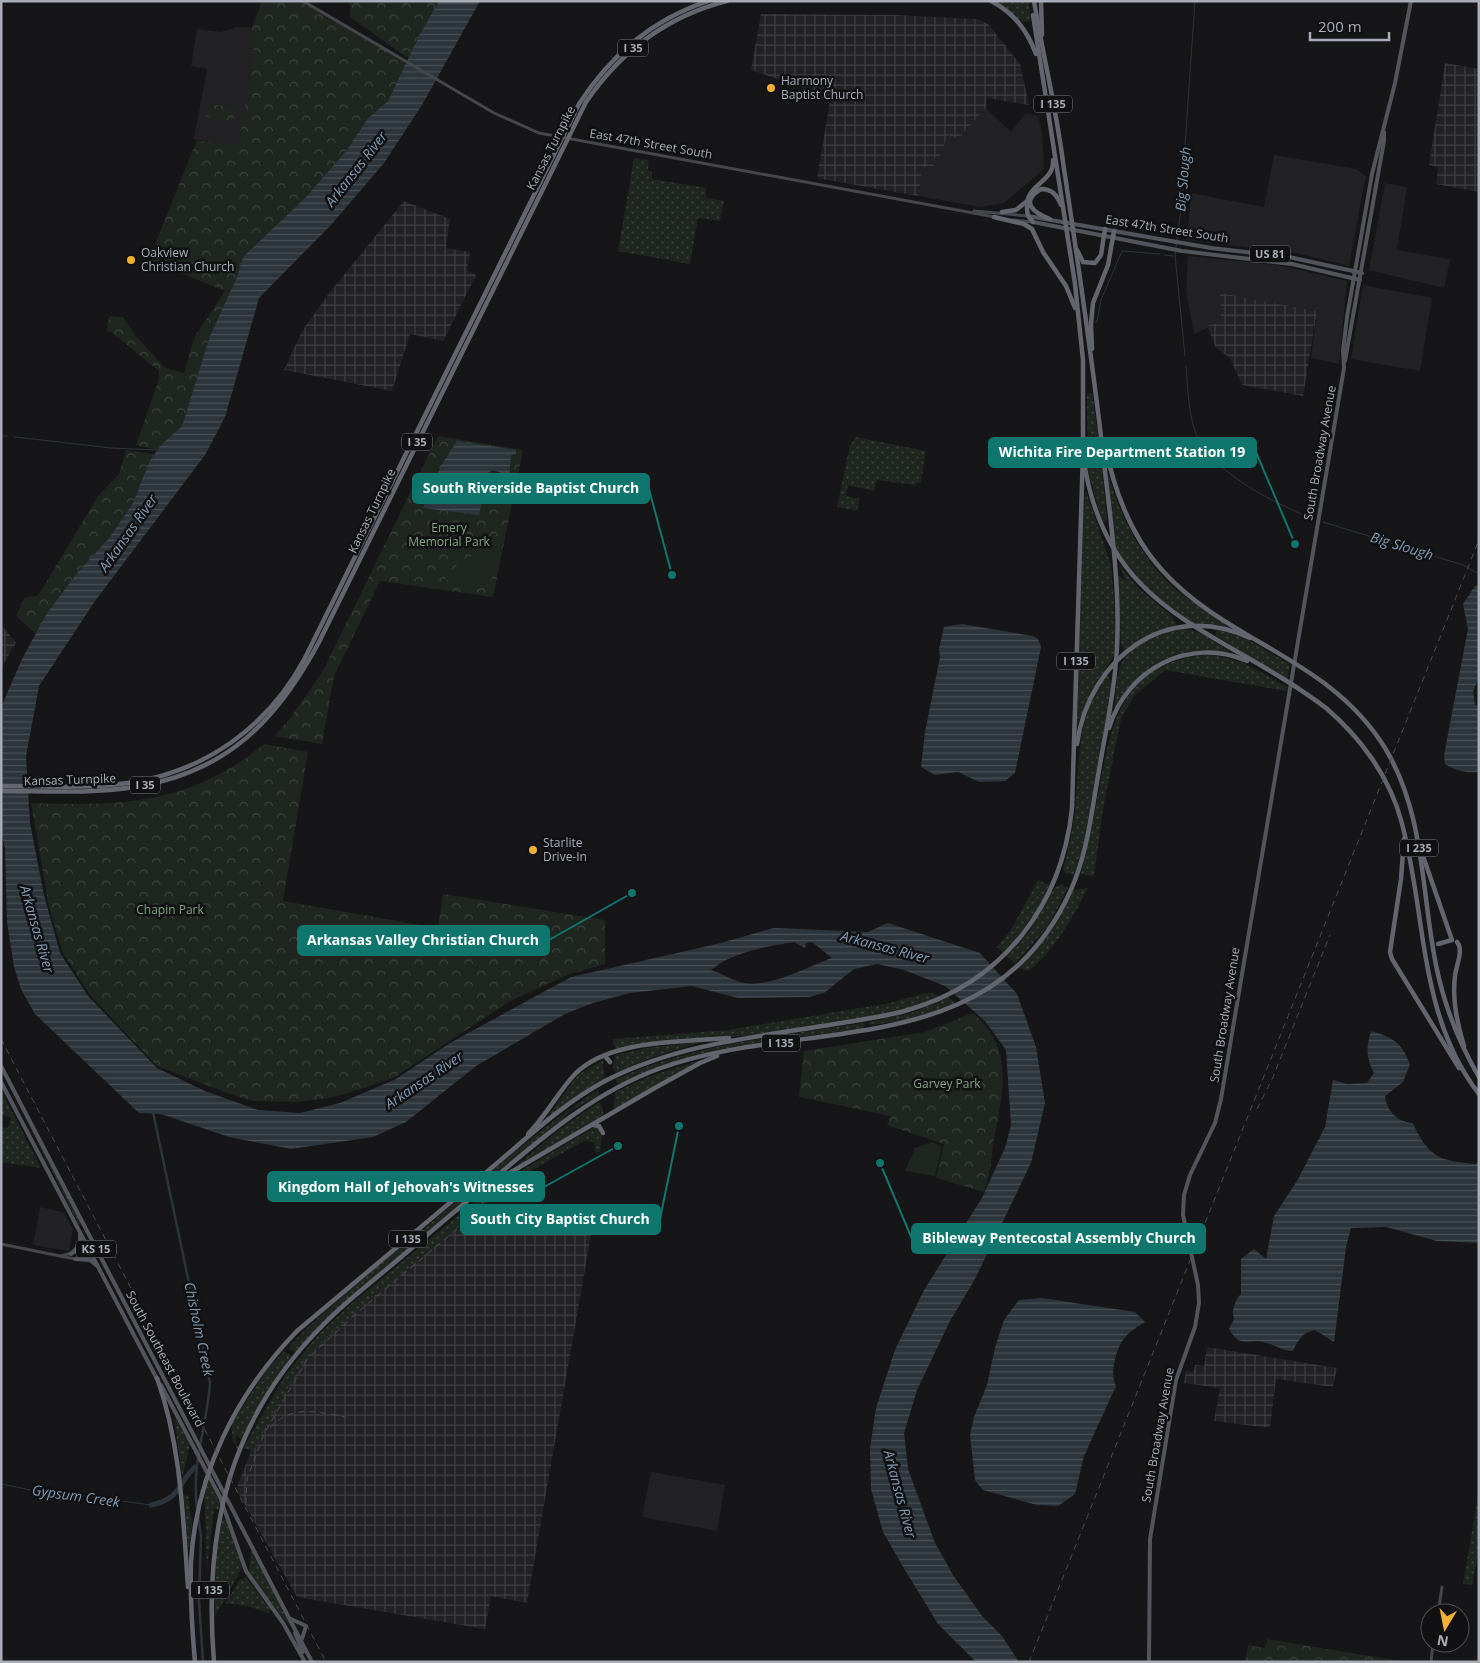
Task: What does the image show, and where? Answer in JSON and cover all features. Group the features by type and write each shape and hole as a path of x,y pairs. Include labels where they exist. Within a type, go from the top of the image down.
{"highway":[{"name":"Kansas Turnpike","path":"1,786 112,789 163,781 208,764 240,744 258,729 292,690 319,642 586,92 623,50 663,21 708,1"},
{"name":"Kansas Turnpike","path":"567,131 603,79 636,46 680,18 727,1"},
{"path":"991,1 1013,15 1032,43 1040,62"},
{"path":"1033,1 1040,62"},
{"path":"1033,1 1044,49"},
{"path":"1041,1 1044,49"},
{"name":"I 135","path":"214,1662 210,1593 219,1519 229,1480 244,1442 267,1396 307,1341 340,1309 572,1115 617,1087 682,1061 748,1048 906,1023 948,1009 982,992 1016,966 1051,925 1072,888 1089,829 1103,749 1117,650 1118,618 1100,421 1063,160 1044,49"},
{"name":"I 135","path":"195,1662 191,1575 195,1528 204,1488 215,1454 236,1410 273,1358 297,1331 570,1103 598,1085 616,1076 679,1052 755,1037 894,1014 941,998 970,982 1005,954 1030,926 1053,885 1060,869 1070,828 1073,780 1083,450 1083,360 1065,215 1040,62"},
{"path":"1002,212 1016,210 1026,201 1032,189 1052,170 1050,126"},
{"name":"Kansas Turnpike","path":"1,792 114,784 152,778 187,768 233,742 252,727 278,699 305,658 560,146"},
{"name":"US 81","path":"1050,219 1037,214 1030,206 1034,194 1041,189 1054,193 1065,215"},
{"path":"1026,201 1028,216 1033,222"},
{"path":"994,217 1024,224 1032,229 1043,252 1066,286 1075,305 1080,329"},
{"path":"1074,244 1080,259 1092,264 1099,260 1105,229"},
{"path":"1096,396 1092,316 1097,290 1108,266 1114,231"},
{"path":"1100,421 1118,496 1131,525 1146,550 1166,575 1194,600 1274,649"},
{"path":"1083,450 1090,495 1102,530 1118,559 1133,577 1170,611 1282,679"},
{"path":"1073,780 1080,723 1088,702 1108,670 1124,654 1149,638 1180,626 1201,625 1228,629 1274,649"},
{"name":"I 235","path":"1274,649 1303,667 1351,704 1385,748 1396,768 1412,809 1430,930 1444,1001 1459,1042 1479,1077"},
{"path":"1103,749 1111,722 1128,690 1145,673 1167,660 1189,654 1227,654 1246,660 1282,679"},
{"name":"I 235","path":"1282,679 1338,718 1377,766 1388,787 1404,832 1422,947 1434,1006 1449,1044 1479,1094"},
{"path":"1404,832 1401,879 1390,952 1392,959 1417,1001 1468,1078"},
{"path":"1417,838 1452,940 1438,944"},
{"path":"1457,942 1460,947 1455,975 1454,999 1457,1022 1468,1059"},
{"path":"516,1148 548,1111 574,1075 610,1053 658,1043 755,1037"},
{"path":"480,1191 700,1063 748,1048"},
{"path":"606,1056 610,1062"},
{"path":"592,1125 599,1126 603,1133"},
{"path":"157,1378 174,1434 192,1616"}],"main road":[{"name":"East 47th Street South","path":"303,1 505,119 558,138 994,217 1050,225 1182,251 1292,264 1360,280"},
{"name":"South Broadway Avenue","path":"1344,364 1344,339 1372,174 1384,129 1410,1"},
{"name":"South Broadway Avenue","path":"1148,1662 1150,1539 1177,1377 1195,1327 1199,1303 1198,1285 1184,1222 1183,1203 1186,1185 1215,1125 1221,1100 1344,364 1362,273 1384,142 1384,129"},
{"name":"East 47th Street South","path":"968,211 1002,212 1184,243 1289,256 1362,273"},
{"path":"1262,259 1267,256 1285,259 1289,256"},
{"path":"1292,264 1297,260 1320,264"},
{"name":"South Southeast Boulevard","path":"1,1066 312,1662"},
{"name":"South Southeast Boulevard","path":"1,1082 207,1473 228,1517 248,1574 281,1620 306,1662"},
{"path":"71,1254 80,1245 79,1227"},
{"path":"1,1244 75,1259 90,1260 99,1267"},
{"path":"61,1256 95,1247"},
{"path":"75,1259 90,1249"},
{"path":"1440,1603 1442,1587"},
{"path":"288,1616 295,1622 306,1626 302,1635 303,1645"},
{"path":"281,1620 290,1629 296,1631 296,1637 306,1662"}],"shaded area":[{"path":"761,14 892,15 977,19 988,24 1020,64 1029,105 987,98 986,108 958,139 948,135 939,159 935,158 933,168 923,167 918,196 817,178 830,101 825,96 751,70"},
{"path":"236,27 252,28 249,48 254,50 238,147 194,139 207,69 191,66 197,29 221,32"},
{"path":"1445,63 1479,69 1479,192 1436,184 1438,167 1429,165"},
{"path":"986,108 1011,132 1026,113 1038,116 1042,131 1044,169 1004,203 980,207 918,196 923,166 935,158 939,158 948,135 958,139"},
{"path":"1274,155 1356,169 1366,176 1349,266 1296,253 1187,240 1191,193 1264,207"},
{"path":"1385,183 1407,187 1397,250 1450,259 1444,288 1369,270"},
{"path":"404,201 450,219 446,248 470,252 467,270 476,275 443,341 410,334 392,391 284,370 302,331 330,292"},
{"path":"1188,256 1278,265 1347,281 1339,364 1311,358 1317,311 1220,293 1221,322 1194,334 1186,291"},
{"path":"1363,285 1432,298 1420,371 1351,359"},
{"path":"1220,293 1317,311 1303,396 1242,385 1230,358 1216,348 1207,326 1221,322"},
{"path":"1,624 16,643 1,668"},
{"path":"40,1207 63,1212 73,1229 69,1251 33,1245"},
{"path":"474,1213 592,1229 527,1603 491,1596 485,1629 297,1597 236,1489 267,1411 305,1353"},
{"path":"1207,1347 1337,1368 1333,1387 1276,1379 1270,1428 1214,1421 1220,1388 1184,1383 1186,1370 1193,1372 1195,1365 1204,1366"},
{"path":"651,1472 725,1485 717,1531 642,1517"}],"green space":[{"path":"262,1 302,1 397,56 407,65 388,101 368,118 347,150 307,196 243,257 237,277 210,336 182,426 157,450 136,445 158,382 159,371 111,332 107,331 109,316 123,317 136,336 165,368 184,373 194,338 225,291 149,260 197,140 238,146 254,50 249,48 252,28"},
{"path":"350,1 440,1 409,59 350,17"},
{"path":"994,1 1029,1 1031,21 1023,22"},
{"path":"209,104 235,108 233,121 206,117"},
{"path":"634,158 649,160 648,170 652,172 652,179 706,188 706,198 724,201 720,221 698,218 690,264 618,251"},
{"path":"1087,394 1093,395 1106,506 1107,521 1102,522 1088,471"},
{"name":"Emery Memorial Park","path":"438,436 523,450 493,597 380,581 334,676 322,744 274,736 289,720 323,671"},
{"path":"856,437 926,451 921,482 914,485 877,480 874,491 848,485 846,496 860,499 857,511 837,507 850,445"},
{"path":"126,450 154,454 133,503 110,537 78,572 47,613 36,634 16,616 25,597 38,596 98,496 119,474"},
{"path":"1108,474 1120,509 1147,557 1171,585 1185,597 1220,620 1228,628 1193,623 1160,600 1144,586 1115,549"},
{"path":"1086,491 1111,565 1115,613 1115,655 1093,688 1077,726 1084,496"},
{"path":"487,549 498,550 499,553 497,568 488,585 473,589 455,584 446,579 445,575 460,564"},
{"path":"1118,563 1138,588 1171,615 1177,625 1146,637 1125,651 1121,643 1117,575 1126,580"},
{"path":"1181,628 1201,633 1235,655 1216,651 1198,651 1180,654 1164,660 1136,681 1114,711 1118,675 1125,657 1136,647 1159,635"},
{"path":"1217,629 1245,638 1290,664 1287,680 1215,635"},
{"path":"1209,655 1220,656 1250,666 1287,687 1286,691 1165,670 1133,697 1121,719 1103,809 1094,876 1081,874 1109,744 1116,721 1126,700 1139,683 1157,669 1180,660"},
{"path":"1108,674 1112,685 1085,838 1075,875 1065,873 1063,870 1074,818 1081,738 1090,705"},
{"name":"Chapin Park","path":"264,744 308,752 283,901 438,928 443,894 605,920 605,964 570,974 510,1001 395,1077 330,1098 296,1102 254,1101 235,1096 157,1066 90,995 63,953 49,907 31,803 95,804 125,802 182,790 209,779 236,764"},
{"path":"1038,880 1049,885 1045,895 1030,921 1003,952 997,947 1011,930"},
{"path":"1062,884 1068,888 1048,926 1015,964 1007,956 1029,931 1055,887"},
{"path":"1088,888 1069,922 1047,953 1029,971 1019,968 1050,932 1074,890"},
{"path":"926,993 939,996 906,1009 883,1014 748,1036 693,1039 617,1049 614,1046 613,1039 728,1030 890,1003"},
{"path":"949,997 956,1004 909,1020 869,1025 870,1022 914,1012"},
{"name":"Garvey Park","path":"973,1013 986,1027 995,1041 1003,1072 1000,1104 984,1192 936,1178 944,1144 887,1125 891,1116 799,1097 804,1051 925,1032"},
{"path":"863,1023 866,1025 863,1028 768,1042 706,1054 646,1072 617,1085 616,1079 676,1057 706,1049 768,1037"},
{"path":"703,1042 653,1057 616,1073 613,1068 615,1055 652,1047"},
{"path":"603,1060 604,1079 545,1120 578,1075"},
{"path":"701,1060 613,1110 615,1092 653,1075"},
{"path":"599,1089 599,1095 570,1111 564,1119 419,1240 417,1239 418,1234 507,1158 552,1122"},
{"path":"1,1090 41,1168 1,1162 1,1127 8,1128 11,1117 1,1115"},
{"path":"599,1102 603,1109 603,1116 514,1168 556,1132"},
{"path":"18,1103 82,1224 79,1225"},
{"path":"597,1127 602,1135 600,1152 596,1152 594,1142 584,1141 518,1178 360,1308 308,1355 270,1417 255,1448 252,1451 243,1448 286,1374 320,1333 350,1305 489,1190"},
{"path":"932,1142 942,1147 935,1176 905,1171 915,1148"},
{"path":"414,1238 415,1243 328,1317 296,1352 289,1349 307,1329 346,1293"},
{"path":"284,1351 291,1355 289,1360 242,1440 236,1434 238,1451 233,1441 231,1424 266,1371"},
{"path":"174,1415 190,1445 182,1478"},
{"path":"208,1480 220,1503 218,1510 214,1509 207,1569 204,1492"},
{"path":"1479,1491 1479,1548 1472,1585 1463,1584"},
{"path":"188,1495 192,1525 190,1547 188,1547 184,1496"},
{"path":"221,1519 227,1520 242,1568 214,1618 216,1557"},
{"path":"251,1551 293,1630 262,1592 249,1571"},
{"path":"246,1577 271,1610 268,1613 247,1606 225,1604 239,1581"},
{"path":"1267,1639 1406,1662 1245,1662 1248,1645 1265,1648"}],"water":[{"name":"Arkansas River","path":"439,1 480,1 422,105 384,163 330,226 259,298 225,417 205,455 95,601 39,686 26,756 30,823 44,895 60,953 88,996 157,1068 205,1091 258,1110 300,1113 340,1103 396,1079 450,1043 571,977 717,944 774,928 868,932 888,923 980,953 1017,994 1036,1047 1045,1103 1031,1163 975,1279 950,1321 917,1390 904,1433 908,1469 935,1543 953,1575 982,1616 1002,1636 1019,1662 976,1662 938,1624 883,1532 871,1489 870,1449 876,1408 895,1350 924,1290 982,1198 1005,1148 1011,1125 1006,1050 985,1021 945,986 904,970 877,964 854,969 824,993 809,997 738,998 692,986 630,993 593,1003 565,1014 476,1066 406,1122 373,1137 291,1149 229,1137 161,1114 139,1113 35,1014 21,989 14,967 7,922 5,848 1,831 1,707 23,657 47,613 78,572 110,537 133,503 149,462 161,445 182,426 210,336 237,277 243,257 307,196 347,150 368,118 388,101 419,36","holes":["794,942 805,948 806,943 812,942 832,958 762,983 740,982 711,970 730,958 761,948"]},
{"path":"457,441 516,450 516,454 511,455 509,481 505,495 499,493 502,476 500,472 492,470 488,473 479,515 423,508 442,464"},
{"path":"1475,586 1479,586 1479,678 1473,691 1475,705 1479,706 1479,772 1461,771 1453,768 1445,764 1444,755 1468,629 1463,604"},
{"path":"962,624 1033,636 1038,639 1041,647 1015,773 1005,781 979,782 958,772 935,775 921,767 925,732 944,627"},
{"path":"1371,1031 1396,1042 1410,1064 1403,1082 1385,1096 1388,1107 1394,1115 1403,1121 1413,1123 1424,1144 1437,1156 1464,1163 1476,1164 1479,1161 1479,1243 1437,1241 1386,1227 1351,1228 1346,1247 1334,1342 1315,1330 1301,1337 1293,1351 1271,1344 1246,1342 1237,1339 1229,1329 1234,1319 1234,1306 1241,1294 1241,1259 1254,1249 1266,1259 1274,1216 1297,1181 1325,1127 1333,1080 1347,1084 1367,1083 1374,1073 1369,1062 1368,1052"},
{"path":"1042,1298 1135,1312 1145,1322 1128,1334 1119,1347 1113,1368 1116,1386 1084,1456 1075,1494 1058,1506 1037,1505 983,1490 975,1480 970,1435 974,1417 987,1385 995,1348 1004,1320 1019,1300"}],"waterway":[{"name":"Big Slough","path":"1185,356 1175,255 1183,194 1195,1"},
{"path":"1095,322 1097,322 1101,300 1122,251 1160,254"},
{"path":"1164,255 1173,256"},
{"name":"Big Slough","path":"1186,366 1192,421 1198,438 1208,452 1220,465 1249,487 1281,505 1313,519"},
{"path":"1,436 7,436"},
{"path":"15,437 111,448 157,450"},
{"name":"Big Slough","path":"1323,522 1463,565 1479,574"},
{"name":"Chisholm Creek","path":"153,1112 210,1383 196,1476 197,1508"},
{"path":"151,1505 168,1499 174,1494 195,1467"},
{"name":"Gypsum Creek","path":"1,1484 51,1494 79,1495 151,1505"},
{"name":"Chisholm Creek","path":"198,1516 201,1536 199,1601 203,1662"}],"railway":[{"path":"1029,1662 1479,540"},
{"path":"1257,1109 1273,1077 1330,935"},
{"path":"1,1039 326,1662"},
{"path":"246,1504 247,1479 264,1434 308,1358 358,1312 456,1230 471,1221 486,1217 583,1233"},
{"path":"270,1428 278,1420 296,1413 315,1412 345,1417"}],"place":[{"name":"Harmony Baptist Church","path":"771,88"},
{"name":"Oakview Christian Church","path":"131,260"},
{"name":"Wichita Fire Department Station 19","path":"1295,544"},
{"name":"South Riverside Baptist Church","path":"672,575"},
{"name":"Starlite Drive-In","path":"533,850"},
{"name":"Arkansas Valley Christian Church","path":"632,893"},
{"name":"South City Baptist Church","path":"679,1126"},
{"name":"Kingdom Hall of Jehovah's Witnesses","path":"618,1146"},
{"name":"Bibleway Pentecostal Assembly Church","path":"880,1163"}]}
